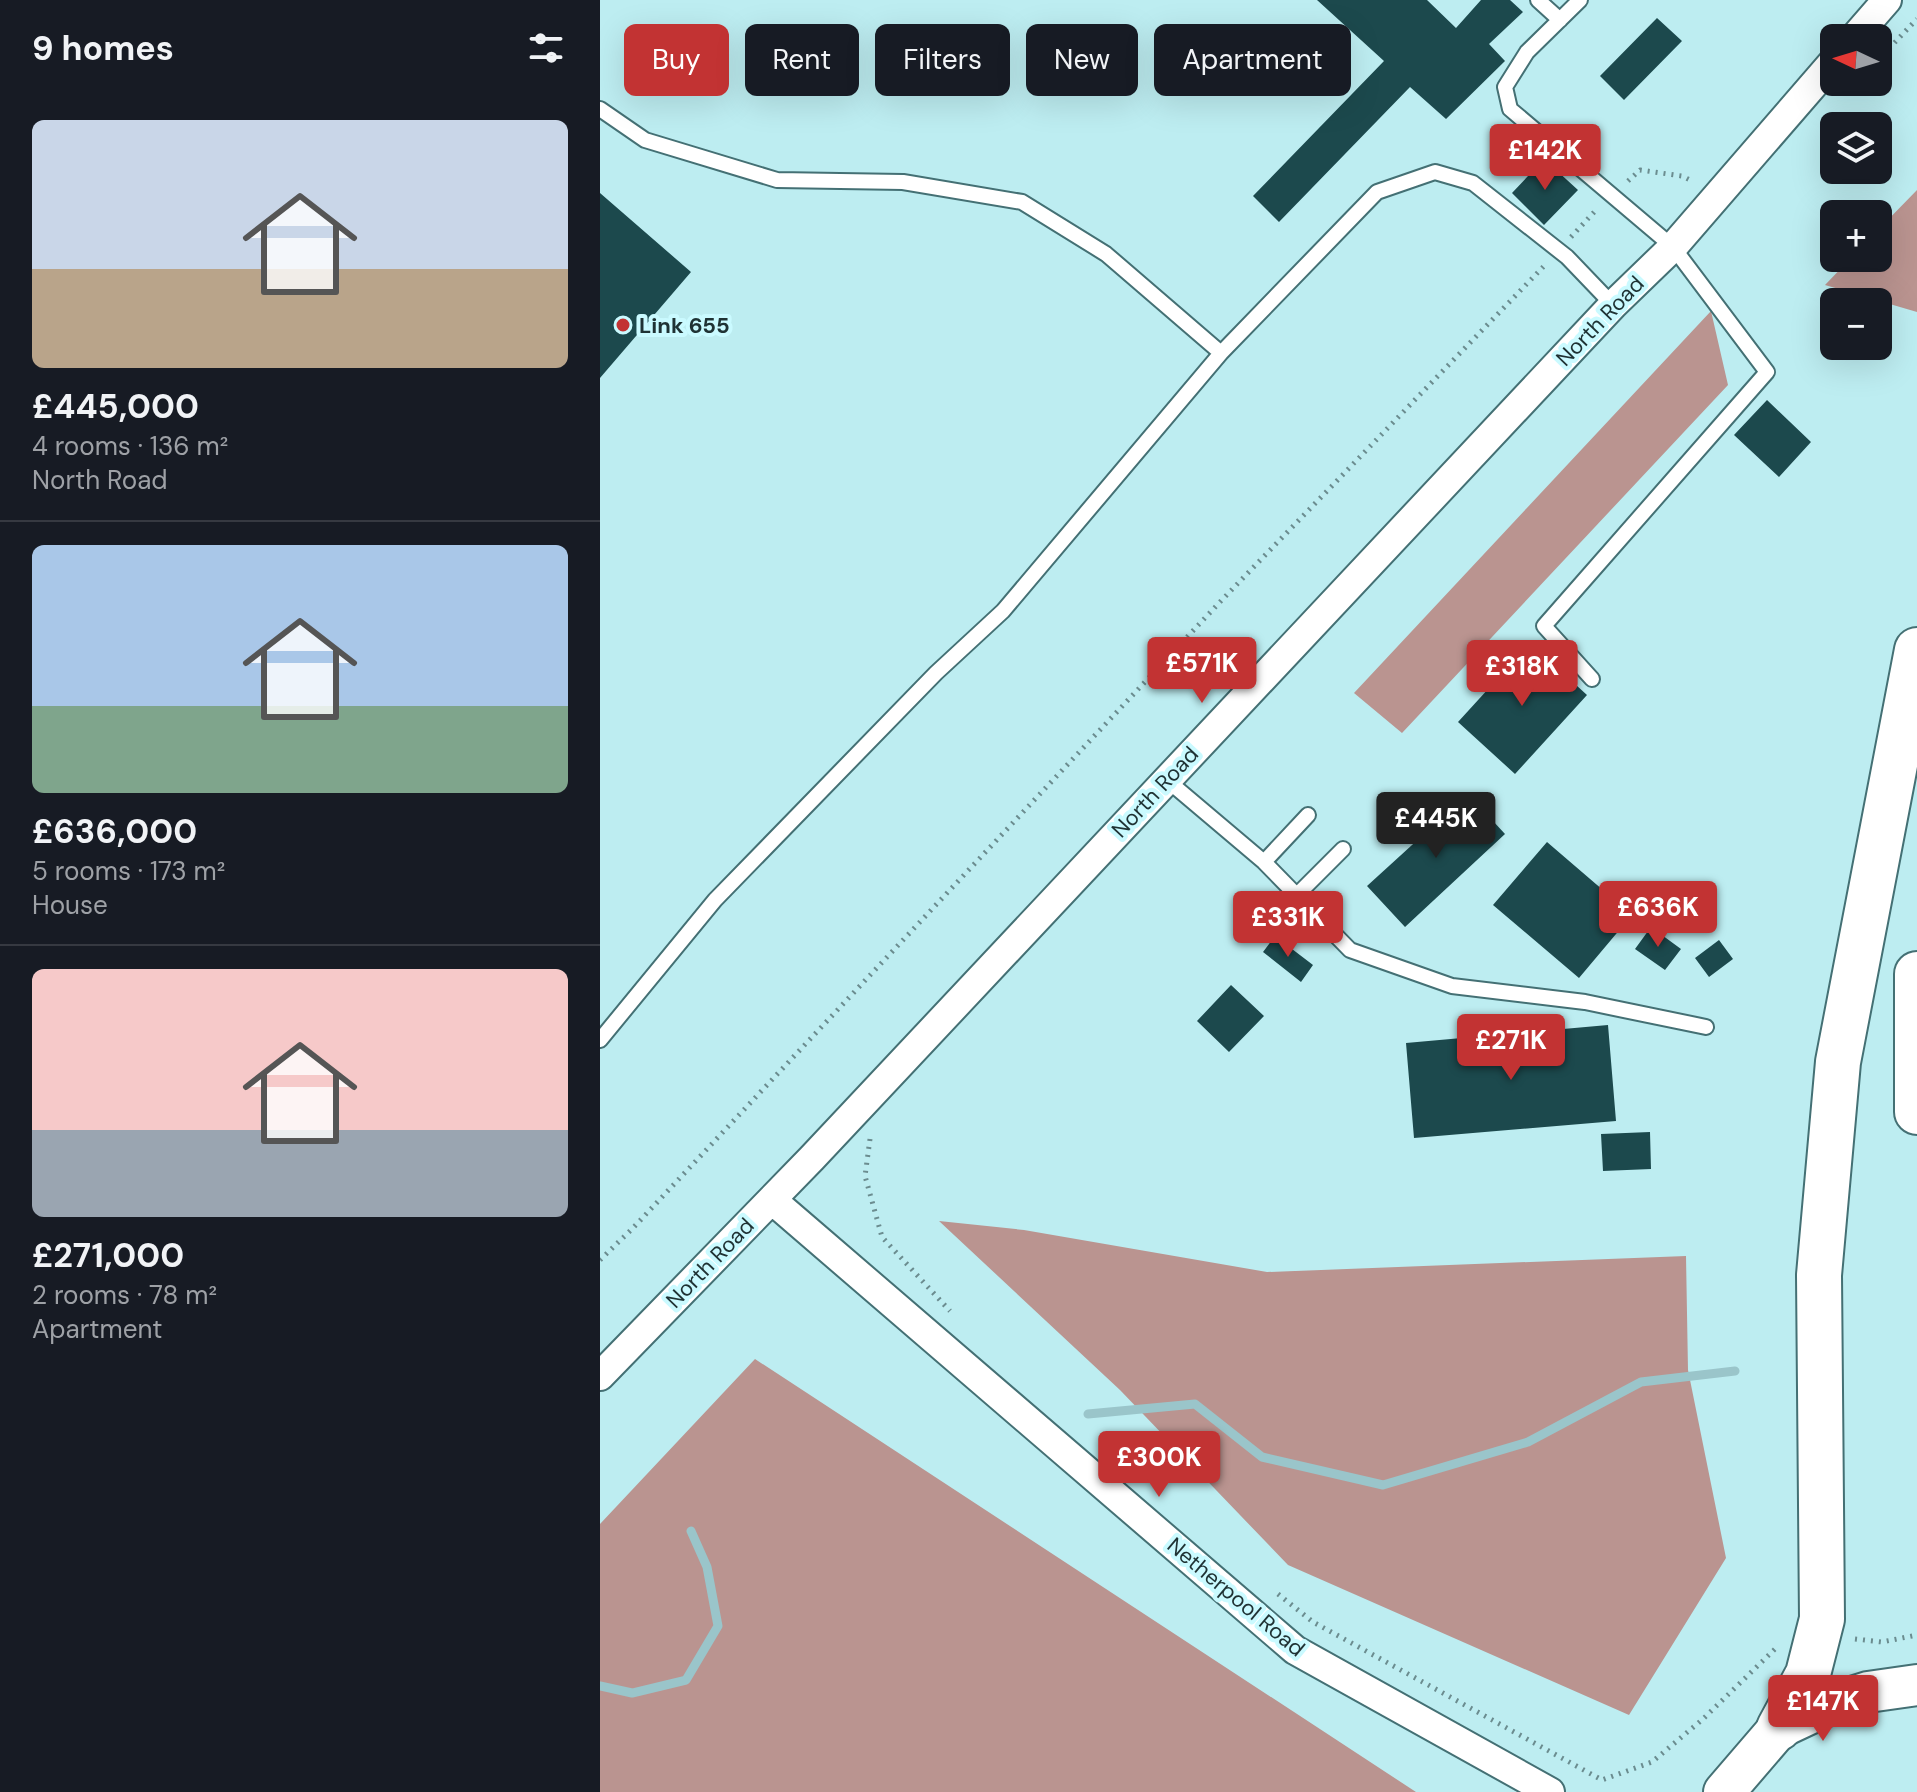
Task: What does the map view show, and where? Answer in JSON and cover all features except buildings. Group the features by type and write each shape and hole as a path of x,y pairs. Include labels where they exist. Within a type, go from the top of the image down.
{"highway":[{"path":"1779,1728 1808,1674 1822,1619 1819,1275 1838,1062 1917,650"},
{"path":"1917,974 1917,1112"}],"main road":[{"path":"1724,1792 1779,1728 1830,1704 1868,1692 1917,1685"}],"street":[{"path":"1866,24 1887,0"},
{"name":"North Road","path":"600,1376 772,1200 1613,305 1673,247 1820,77"},
{"name":"Netherpool Road","path":"772,1200 1295,1650 1550,1792"}],"lane":[{"path":"1538,0 1560,20"},
{"path":"1580,0 1527,52 1505,87 1510,109 1673,247 1767,372 1544,626 1592,679"},
{"path":"600,109 645,140 777,180 903,182 1022,202 1106,254 1221,353"},
{"path":"600,1040 715,900 936,673 1003,611 1221,353 1377,192 1435,172 1473,183 1559,250 1613,305"},
{"path":"1167,780 1264,862 1350,950 1452,986 1585,1002 1706,1027"},
{"path":"1264,862 1308,815"},
{"path":"1297,895 1343,849"}],"path":[{"path":"1892,45 1917,19"},
{"path":"600,1260 1230,592 1610,195 1640,170 1682,176 1718,195"},
{"path":"870,1137 865,1176 882,1237 957,1319"},
{"path":"1277,1593 1313,1622 1602,1780 1652,1762 1703,1719 1787,1637 1818,1633 1882,1642 1917,1635"}],"shaded area":[{"path":"1917,190 1917,312 1892,305 1892,288 1835,288 1825,285 1838,272 1892,272 1892,216"},
{"path":"1711,311 1728,385 1402,733 1354,693"},
{"path":"939,1221 1024,1230 1267,1272 1686,1256 1688,1370 1726,1558 1629,1715 1288,1565 1120,1390"},
{"path":"755,1359 1416,1792 600,1792 600,1524"}],"waterway":[{"path":"1088,1414 1195,1404 1262,1457 1383,1485 1528,1442 1641,1382 1735,1371"},
{"path":"600,1686 632,1693 686,1680 718,1626 707,1567 691,1531"}],"place":[{"name":"Link 655","path":"623,325"}]}
